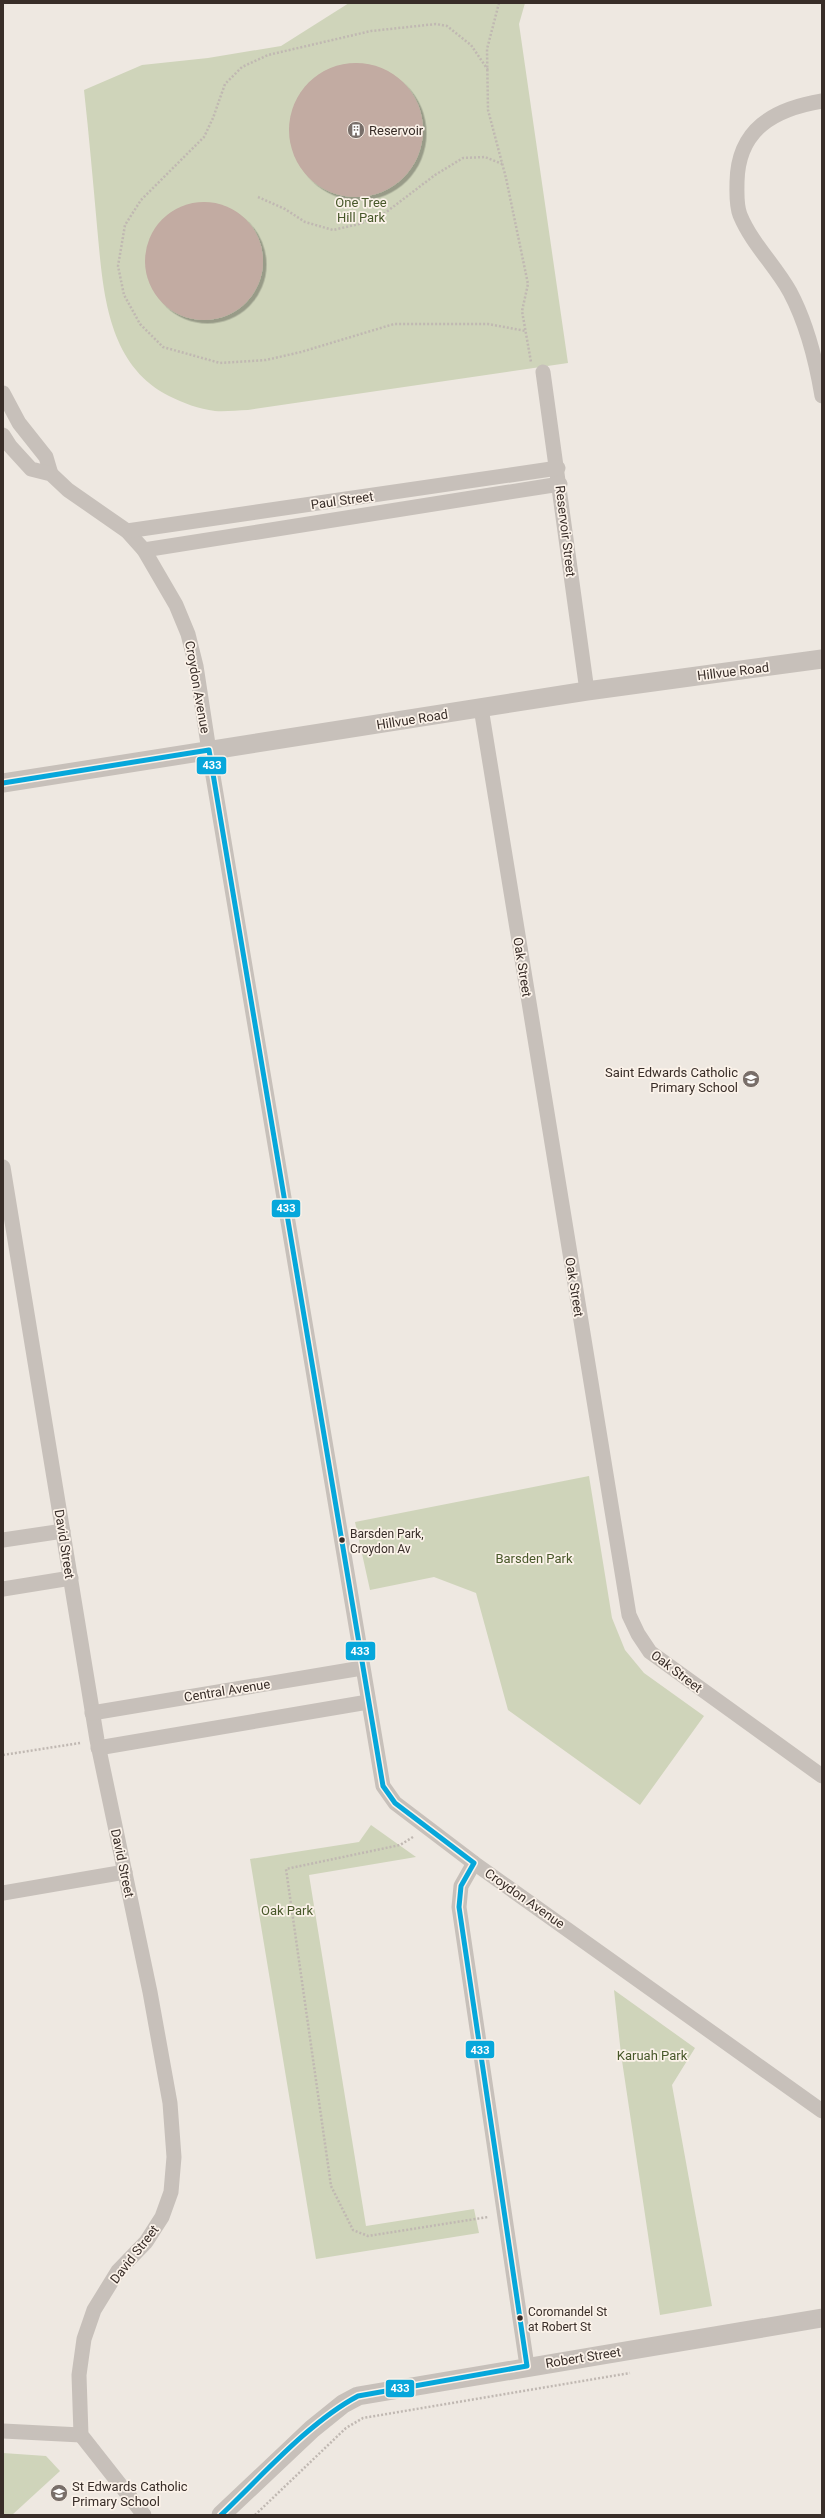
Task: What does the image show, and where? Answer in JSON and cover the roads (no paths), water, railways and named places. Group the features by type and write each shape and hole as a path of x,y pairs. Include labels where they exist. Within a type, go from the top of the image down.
{"street":[{"path":"822,101 792,107 771,116 754,131 742,149 737,171 736,195 740,214 746,228 790,292 811,344 822,396"},
{"name":"Reservoir Street","path":"543,372 558,468 587,691"},
{"name":"Croydon Avenue","path":"3,393 19,423 46,457 51,474"},
{"name":"Croydon Avenue","path":"3,434 31,469 51,474 68,490 127,532 144,550 176,605 188,634 196,666 362,1668 383,1786 395,1803 474,1863 822,2111"},
{"name":"Paul Street","path":"127,532 558,468"},
{"name":"Paul Street","path":"144,550 560,484"},
{"name":"Hillvue Road","path":"3,783 587,691 822,659"},
{"name":"Oak Street","path":"481,708 629,1615 638,1634 650,1652 822,1776"},
{"name":"David Street","path":"3,1167 64,1531 97,1744 150,1992 170,2103 174,2157 171,2192 162,2217 146,2242 118,2272 94,2310 84,2339 79,2375 81,2435"},
{"path":"3,1540 64,1531"},
{"path":"3,1589 71,1578"},
{"name":"Central Avenue","path":"92,1713 362,1668"},
{"path":"97,1744 368,1702"},
{"path":"474,1863 461,1886 458,1907 527,2366"},
{"path":"3,1893 124,1872"},
{"name":"Robert Street","path":"221,2515 312,2429 343,2404 358,2396 527,2366 822,2318"},
{"path":"3,2431 81,2435 144,2515"}],"place":[{"name":"Reservoir","path":"356,130"},
{"name":"Saint Edwards Catholic Primary School","path":"751,1079"},
{"name":"Barsden Park, Croydon Av","path":"342,1540"},
{"name":"Coromandel St at Robert St","path":"520,2318"},
{"name":"St Edwards Catholic Primary School","path":"59,2493"}],"park label":[{"name":"One Tree Hill Park","path":"361,210"},
{"name":"Barsden Park","path":"534,1558"},
{"name":"Oak Park","path":"287,1910"},
{"name":"Karuah Park","path":"652,2055"}]}
